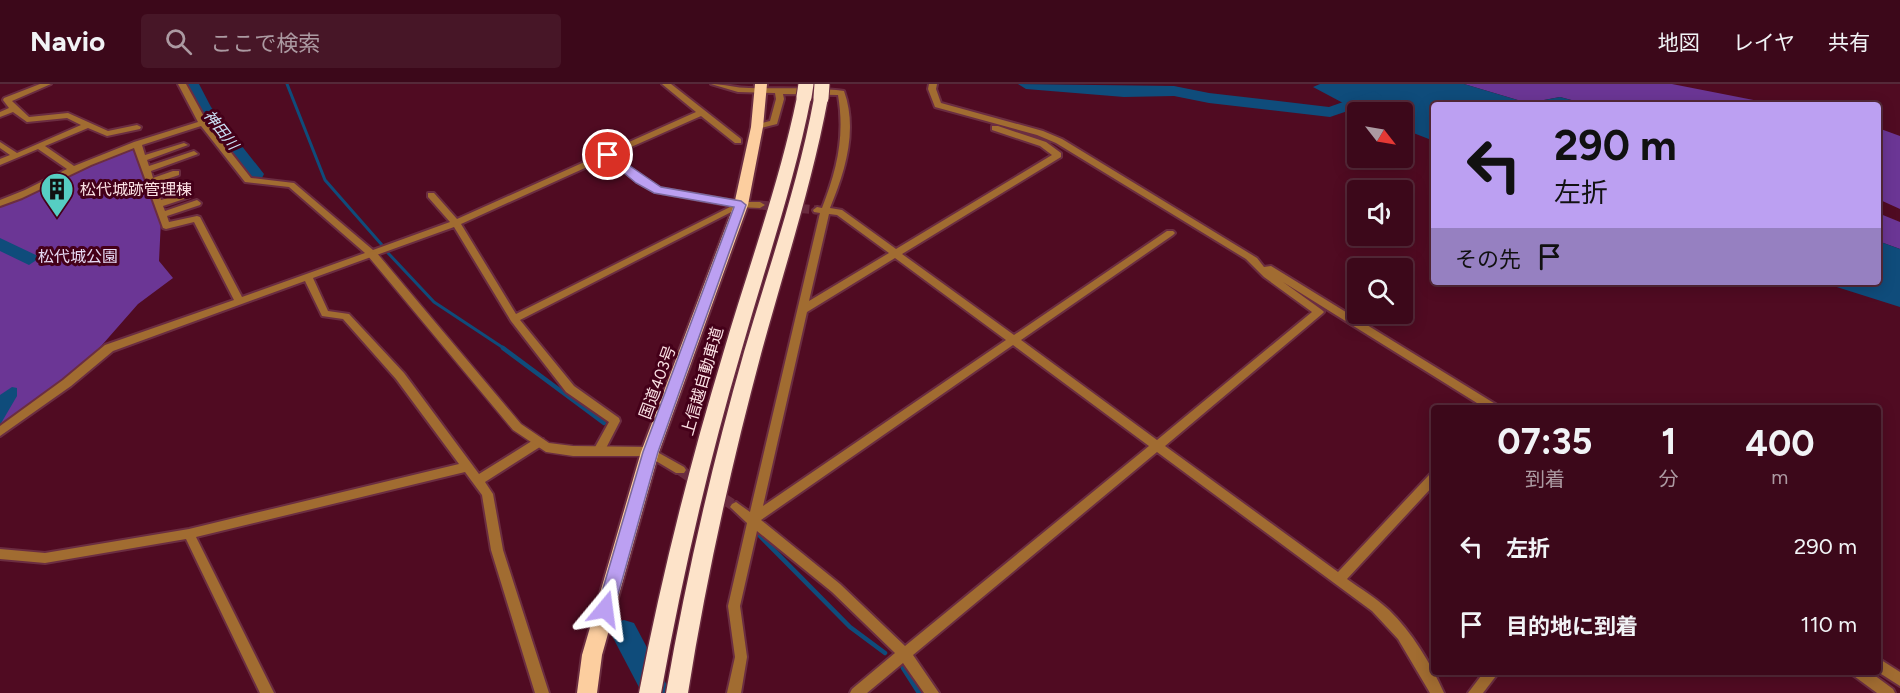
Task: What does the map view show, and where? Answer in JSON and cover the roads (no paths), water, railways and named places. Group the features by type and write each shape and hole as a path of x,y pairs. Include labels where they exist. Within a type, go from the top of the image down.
{"highway":[{"name":"国道403号","path":"587,693 592,655 651,452 741,205 757,127 761,87"},
{"name":"上信越自動車道","path":"650,693 661,632 709,433 813,91"},
{"name":"上信越自動車道","path":"677,693 731,435 808,162 813,91"}],"street":[{"path":"3,101 47,84"},
{"path":"182,84 203,123 248,180 291,185 372,254 517,427 546,447 573,451 600,449 651,452 680,470"},
{"path":"666,84 738,141"},
{"path":"715,84 738,90 761,87 841,93 847,150 821,210 802,310 734,606 741,657 734,693"},
{"path":"932,86 939,105 1040,133 1059,141 1250,258 1329,303 1488,405"},
{"path":"757,127 774,122 780,99 779,90"},
{"path":"0,92 3,101 27,120 68,115 107,134 137,128"},
{"path":"0,116 14,109"},
{"path":"0,432 109,348 456,223 702,112"},
{"path":"802,310 1058,155 1043,144 984,124 973,116"},
{"path":"0,203 18,197 72,169 137,144 203,123"},
{"path":"0,162 88,125"},
{"path":"0,144 16,156"},
{"path":"137,144 166,226 197,219 239,301"},
{"path":"142,159 184,145"},
{"path":"39,146 72,169"},
{"path":"146,170 194,154"},
{"path":"608,155 640,180 658,190 741,205 760,205"},
{"path":"150,182 176,173"},
{"path":"159,204 187,195"},
{"path":"430,195 456,223 514,319 570,389 615,421 600,449"},
{"path":"705,222 714,201"},
{"path":"162,215 197,203"},
{"path":"514,319 741,205"},
{"path":"821,210 839,212 1385,614 1437,693"},
{"path":"753,519 1170,233"},
{"path":"857,693 1319,312 1268,275 1250,258"},
{"path":"308,277 325,314 346,316 400,376 487,494 497,550 542,693"},
{"path":"477,481 539,442"},
{"path":"0,554 45,558 189,534 467,467"},
{"path":"1339,579 1431,480"},
{"path":"736,507 836,588 904,653 932,693"},
{"path":"189,534 267,693"},
{"path":"1881,666 1900,680"},
{"path":"1475,693 1490,675"},
{"path":"1863,675 1888,693"}],"water":[{"path":"1320,84 1464,84 1525,102 1431,102 1431,140 1413,133 1413,102 1347,102 1347,105 1313,87"},
{"path":"1560,97 1579,102 1533,102"},
{"path":"0,238 41,257 29,265 0,251"},
{"path":"1881,242 1900,249 1900,307 1830,285 1881,285"},
{"path":"12,387 17,388 17,396 0,425 0,395"}],"waterway":[{"name":"神田川","path":"191,84 203,108 255,174"},
{"path":"287,84 325,180 382,245"},
{"path":"1026,84 1124,92 1174,91 1209,98 1330,112 1374,96"},
{"path":"388,253 434,302 505,349"},
{"path":"503,348 604,423"},
{"path":"760,536 850,627 885,653"},
{"name":"神田川","path":"624,632 657,693"},
{"path":"903,668 919,693"}],"tunnel":[{"path":"760,205 817,210"},
{"path":"680,470 736,507"}],"place":[{"name":"松代城跡管理棟","path":"57,218"}],"park label":[{"name":"松代城公園","path":"78,256"}]}
